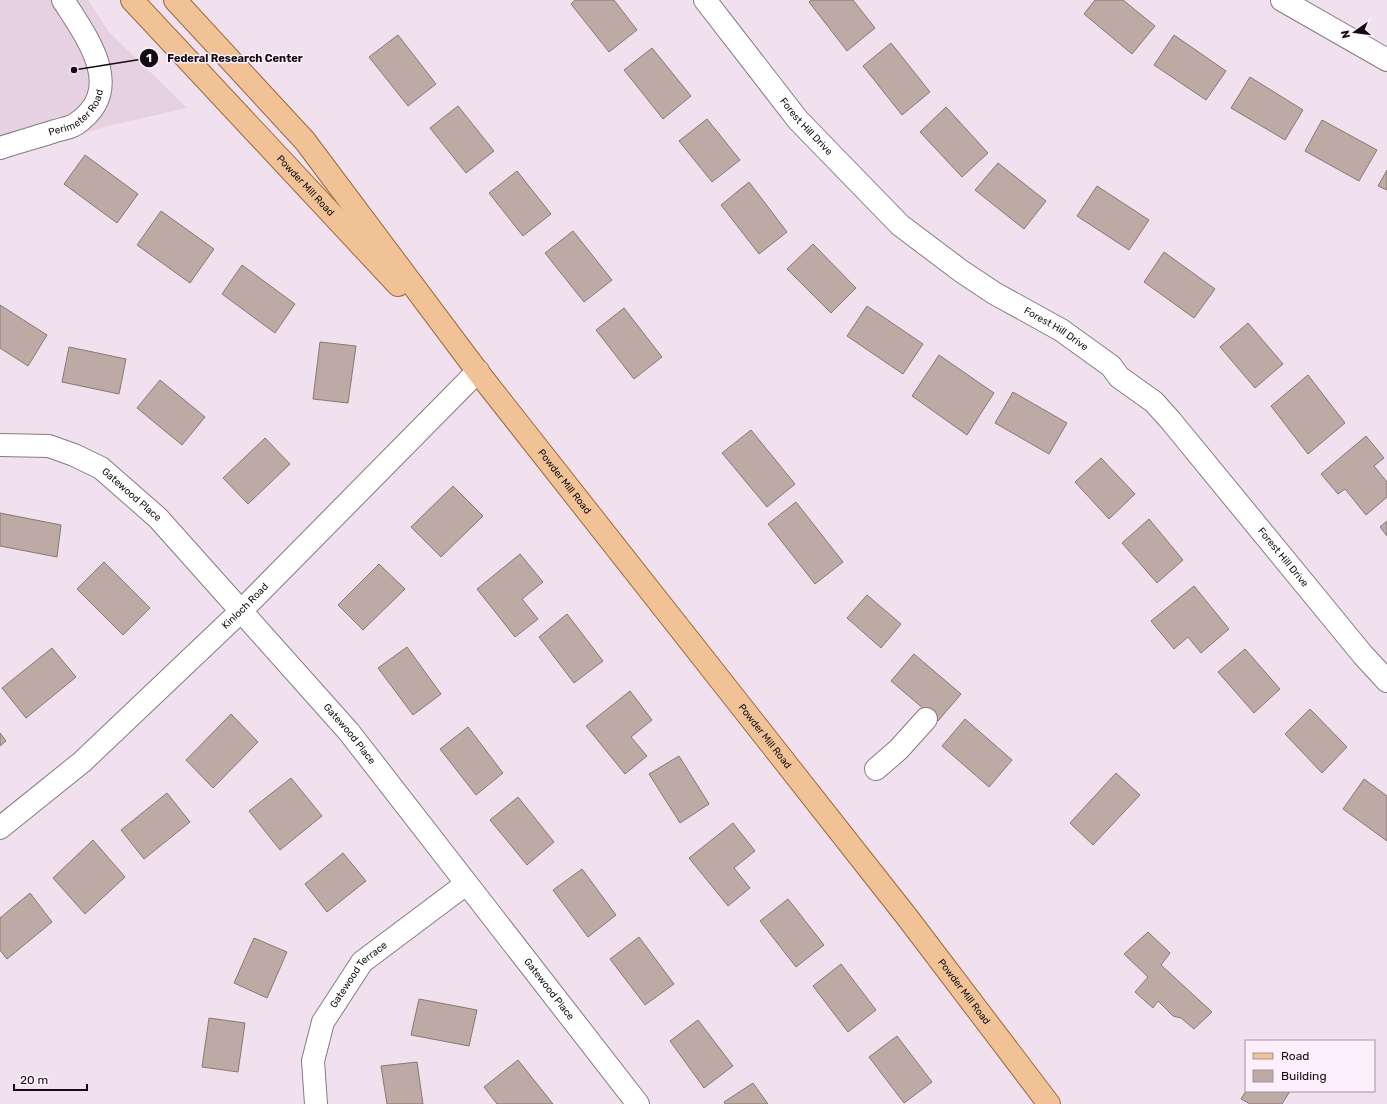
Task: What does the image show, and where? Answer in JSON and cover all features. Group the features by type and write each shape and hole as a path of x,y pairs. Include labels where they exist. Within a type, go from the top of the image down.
{"main road":[{"name":"Powder Mill Road","path":"132,0 478,371"},
{"name":"Powder Mill Road","path":"175,0 305,141 478,371 907,917 1049,1104"}],"street":[{"name":"Perimeter Road","path":"0,148 75,125 93,108 102,88 101,76 91,44 63,0"},
{"name":"Forest Hill Drive","path":"705,0 798,120 896,222 961,271 994,293 1061,330 1111,366 1119,377 1154,402 1363,655 1387,681"},
{"path":"1282,0 1387,60"},
{"name":"Kinloch Road","path":"0,828 82,762 241,611 478,371"},
{"name":"Gatewood Place","path":"0,445 49,446 74,455 101,468 158,518 349,732 638,1104"},
{"path":"876,769 899,749 926,719"},
{"name":"Gatewood Terrace","path":"316,1104 313,1061 323,1022 362,962 466,884"}],"shaded area":[{"path":"0,0 88,0 109,32 187,108 104,127 0,160"}],"building":[{"path":"575,0 614,0 637,30 609,52 571,4"},
{"path":"811,0 853,0 875,28 847,51 809,2"},
{"path":"1095,0 1123,0 1155,26 1132,54 1084,14"},
{"path":"398,35 436,84 408,106 369,57"},
{"path":"1174,35 1226,71 1206,100 1154,65"},
{"path":"891,43 930,92 902,115 863,66"},
{"path":"652,48 691,96 663,119 624,70"},
{"path":"1250,77 1303,110 1285,140 1231,108"},
{"path":"458,106 494,151 466,173 430,128"},
{"path":"946,107 988,153 962,177 920,132"},
{"path":"707,119 740,160 712,182 679,141"},
{"path":"1322,120 1377,150 1359,181 1305,151"},
{"path":"85,155 138,194 117,223 64,184"},
{"path":"998,163 1046,201 1024,229 975,190"},
{"path":"1387,170 1387,190 1378,186"},
{"path":"517,171 551,214 523,236 489,193"},
{"path":"749,182 787,232 759,254 721,205"},
{"path":"1097,186 1149,220 1129,250 1077,216"},
{"path":"161,211 214,249 190,283 137,245"},
{"path":"573,231 612,280 584,302 545,253"},
{"path":"813,244 856,288 831,313 787,269"},
{"path":"1164,252 1215,289 1194,318 1144,282"},
{"path":"242,265 295,304 275,333 222,294"},
{"path":"0,305 47,335 28,366 0,348"},
{"path":"867,306 923,344 903,374 847,336"},
{"path":"624,308 662,357 634,379 596,330"},
{"path":"1248,323 1283,364 1255,388 1220,347"},
{"path":"320,342 356,346 348,403 313,399"},
{"path":"69,347 126,359 119,394 62,382"},
{"path":"939,355 994,393 967,435 912,396"},
{"path":"1308,375 1345,423 1308,454 1271,406"},
{"path":"160,380 205,417 182,445 137,408"},
{"path":"1013,392 1067,423 1049,454 995,423"},
{"path":"751,430 795,484 767,507 722,453"},
{"path":"1366,436 1384,458 1374,466 1387,482 1387,497 1366,515 1345,489 1338,494 1321,474"},
{"path":"265,438 290,464 248,504 223,478"},
{"path":"1101,458 1135,494 1109,519 1075,482"},
{"path":"453,486 483,516 441,557 411,527"},
{"path":"796,502 843,562 815,584 768,524"},
{"path":"0,513 61,525 57,557 0,546"},
{"path":"1149,519 1183,560 1157,583 1122,543"},
{"path":"1387,521 1387,536 1380,527"},
{"path":"520,554 543,582 522,599 538,619 515,637 477,589"},
{"path":"104,562 150,608 123,635 77,589"},
{"path":"379,564 405,589 363,630 338,605"},
{"path":"1194,586 1229,629 1201,653 1188,637 1174,649 1151,621"},
{"path":"867,595 901,624 881,648 847,618"},
{"path":"567,614 603,661 574,683 539,637"},
{"path":"407,647 441,694 413,715 378,668"},
{"path":"52,648 76,677 26,718 2,688"},
{"path":"1245,649 1280,689 1254,713 1218,672"},
{"path":"914,654 961,694 938,721 891,681"},
{"path":"630,691 652,720 631,737 647,756 625,774 586,726"},
{"path":"1310,709 1347,747 1322,773 1285,734"},
{"path":"231,714 258,742 213,788 186,760"},
{"path":"965,719 1012,760 989,787 942,746"},
{"path":"468,727 503,773 476,795 440,749"},
{"path":"0,733 6,741 0,746"},
{"path":"679,756 709,804 680,823 649,774"},
{"path":"1116,773 1140,795 1093,845 1070,823"},
{"path":"291,778 322,816 280,850 249,811"},
{"path":"1364,779 1387,796 1387,841 1343,809"},
{"path":"167,793 190,822 144,859 121,830"},
{"path":"518,797 554,842 527,865 490,820"},
{"path":"733,823 755,851 734,868 750,888 728,906 689,858"},
{"path":"93,840 125,877 85,914 53,878"},
{"path":"343,853 366,881 327,912 305,884"},
{"path":"582,869 616,915 588,937 553,890"},
{"path":"30,893 52,922 7,959 0,950 0,918"},
{"path":"788,899 824,945 796,967 760,921"},
{"path":"1148,932 1170,953 1161,965 1212,1012 1194,1029 1181,1018 1173,1016 1158,1001 1153,1008 1135,992 1148,977 1124,954"},
{"path":"639,937 674,984 645,1005 610,959"},
{"path":"254,938 287,952 267,998 234,983"},
{"path":"841,964 876,1010 848,1032 813,986"},
{"path":"419,999 477,1010 469,1046 411,1035"},
{"path":"209,1018 245,1023 238,1072 202,1067"},
{"path":"698,1020 733,1066 704,1088 670,1041"},
{"path":"897,1036 932,1082 904,1103 869,1057"},
{"path":"518,1060 553,1104 497,1104 484,1087"},
{"path":"417,1062 423,1104 387,1104 381,1066"},
{"path":"753,1083 768,1104 725,1104 724,1102"},
{"path":"1245,1092 1289,1092 1282,1104 1250,1104 1241,1099"}],"place":[{"name":"Federal Research Center","path":"74,70"}]}
